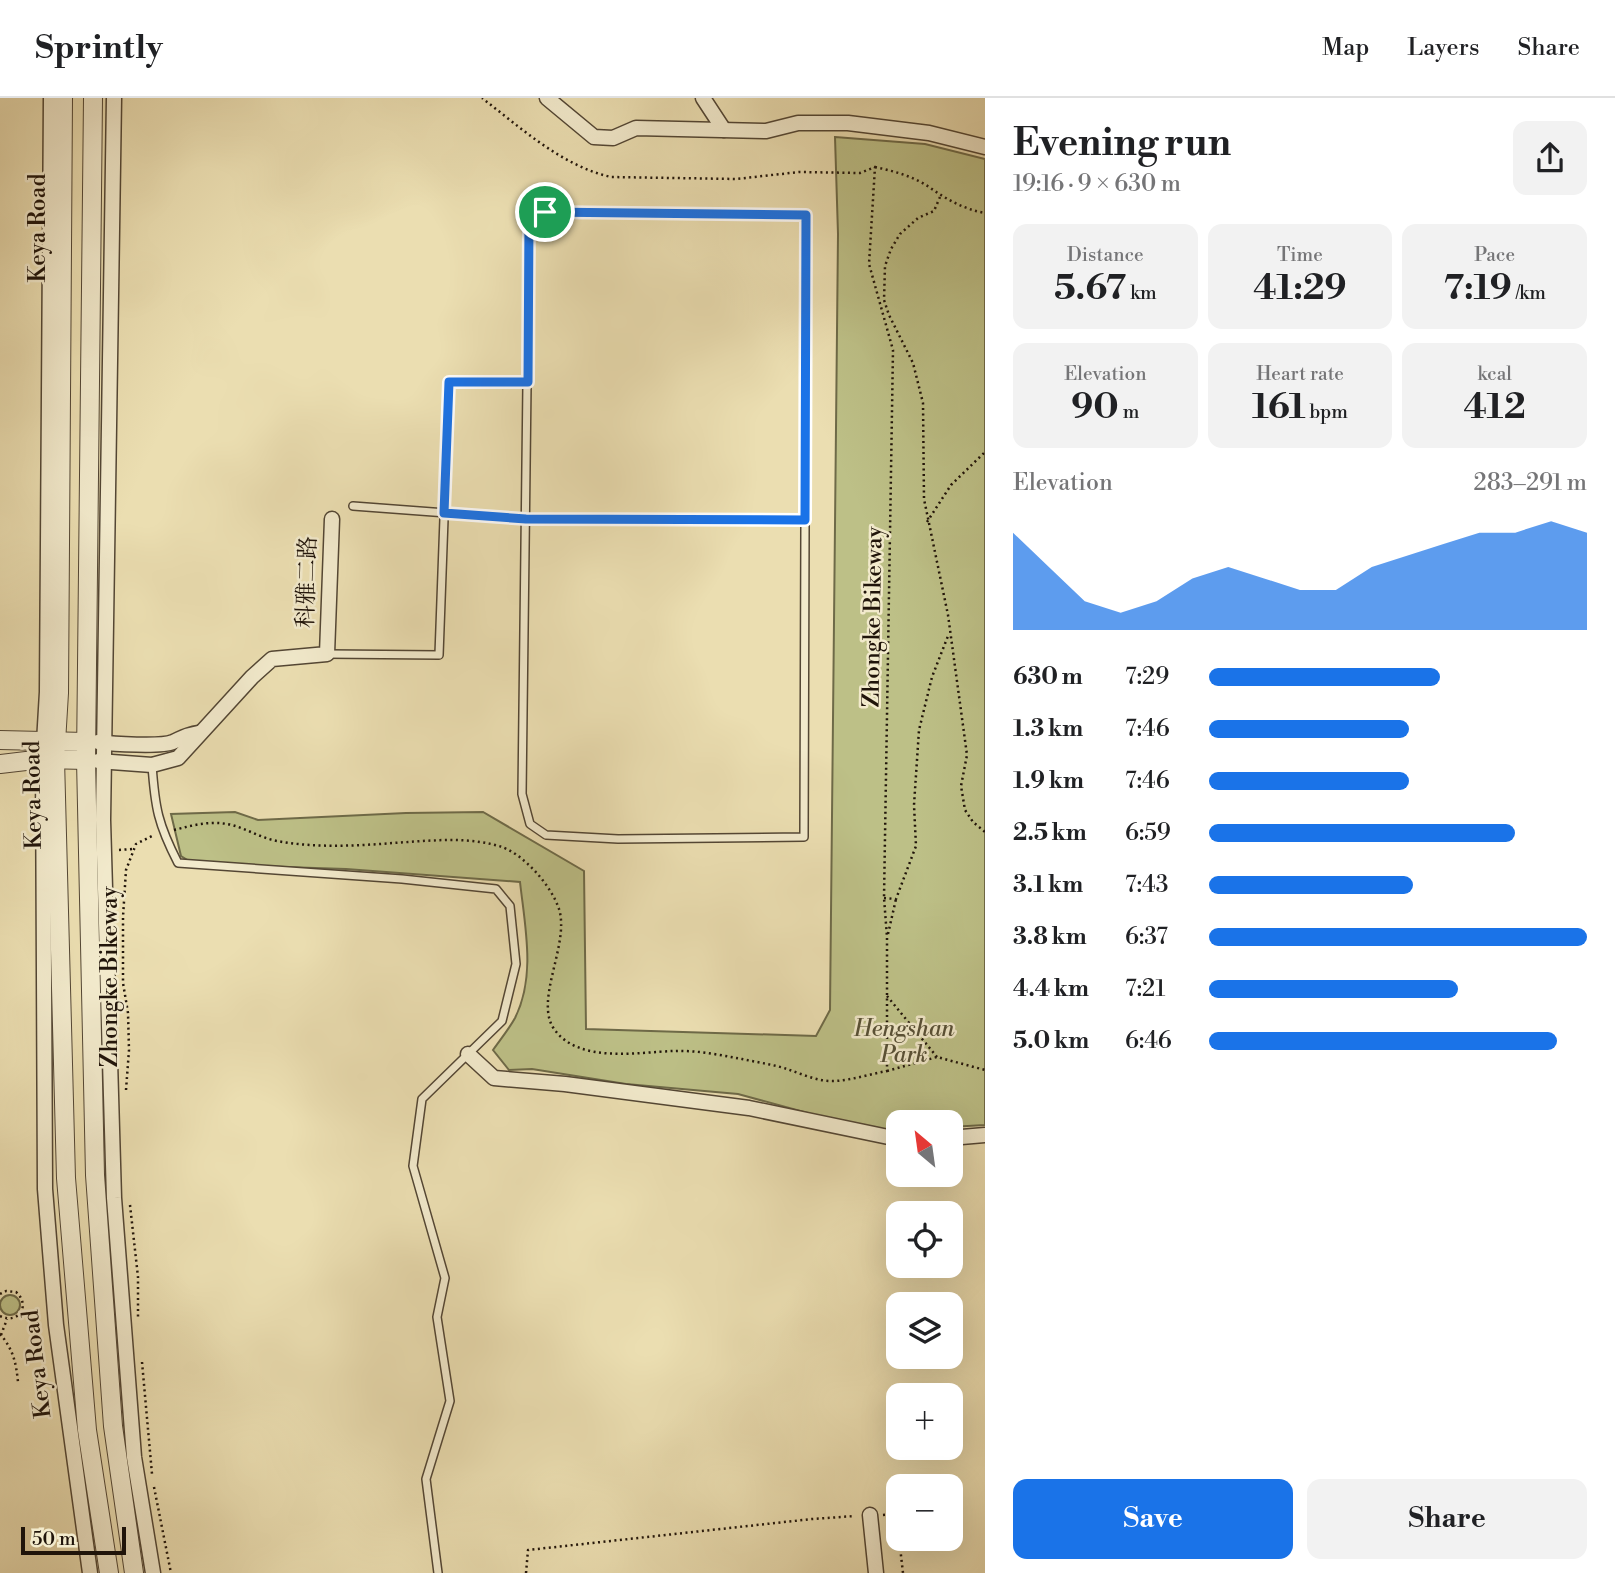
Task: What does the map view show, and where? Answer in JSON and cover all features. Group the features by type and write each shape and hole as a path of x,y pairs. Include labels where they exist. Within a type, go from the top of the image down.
{"street":[{"name":"Keya Road","path":"51,98 47,664 66,1178 87,1430 109,1573"},
{"name":"Keya Road","path":"63,98 59,679 50,750 45,1189 55,1325 90,1573"},
{"path":"93,98 86,760 95,1175 113,1426 134,1573"},
{"path":"114,98 103,820 114,1198 134,1457 153,1573"},
{"path":"547,98 594,137 613,138 636,128 766,131 798,123 848,123 929,133 985,147"},
{"path":"703,98 724,130"},
{"name":"科雅二路","path":"86,760 152,765 178,758 252,677 272,659 327,654 332,519"},
{"path":"0,764 86,741 124,745 172,742 179,736 199,733"},
{"path":"0,740 86,760"},
{"path":"468,1054 494,1078 565,1084 750,1108 886,1136"},
{"path":"963,1137 985,1135"},
{"path":"870,1516 876,1573"}],"lane":[{"path":"545,212 806,215 804,837 618,839 546,835 530,824 522,794 528,382 529,220 545,212"},
{"path":"327,654 439,655 449,382 528,382"},
{"path":"353,506 526,519 805,520"},
{"path":"152,765 155,809 178,863 402,879 496,889 510,906 516,964 502,1021 422,1099 413,1166 446,1278 437,1317 450,1401 426,1479 438,1573"}],"path":[{"path":"482,98 556,152 590,172 611,177 736,179 799,172 860,173 875,167 894,172 927,186 940,197 985,213"},
{"name":"Zhongke Bikeway","path":"875,167 869,264 893,349 884,898 887,937 887,1071"},
{"path":"940,197 934,211 918,218 895,241 885,265 884,287 889,315 910,355 923,403 924,499 948,615 967,755 961,786 965,810 973,822 985,832"},
{"path":"927,522 951,485 985,452"},
{"path":"887,937 896,899 916,846 914,805 919,730 932,677 949,633"},
{"name":"Zhongke Bikeway","path":"126,1095 129,1050 128,1013 123,982 125,870 136,844 142,839 205,822 231,825 276,841 325,846 446,839 501,846 519,856 532,867 559,908 562,927 548,1013 553,1027 564,1040 582,1049 607,1054 674,1051 714,1054 834,1081 887,1071 937,1057"},
{"path":"884,898 896,899"},
{"path":"887,996 937,1057 985,1070"},
{"path":"130,1203 138,1276 139,1322"},
{"path":"0,1294 11,1290 23,1299 21,1314 12,1319 0,1316"},
{"path":"7,1319 1,1334 12,1348 18,1382"},
{"path":"142,1357 152,1476 171,1573"},
{"path":"526,1573 528,1550 813,1519 886,1515"},
{"path":"900,1551 903,1573"}],"green space":[{"name":"Hengshan Park","path":"835,137 925,144 985,159 985,1125 963,1126 963,1110 886,1110 886,1132 881,1133 738,1094 626,1084 532,1069 509,1070 493,1050 515,1018 525,985 527,951 520,882 346,869 194,864 181,856 171,814 235,812 258,820 483,812 584,871 586,1029 816,1036 830,1010 838,234"},
{"path":"6,1295 14,1295 20,1305 14,1315 6,1315 0,1309 0,1301"}],"route":[{"path":"545,212 806,215 805,520 526,519 444,513 449,382 528,382 529,220 545,212"}]}
